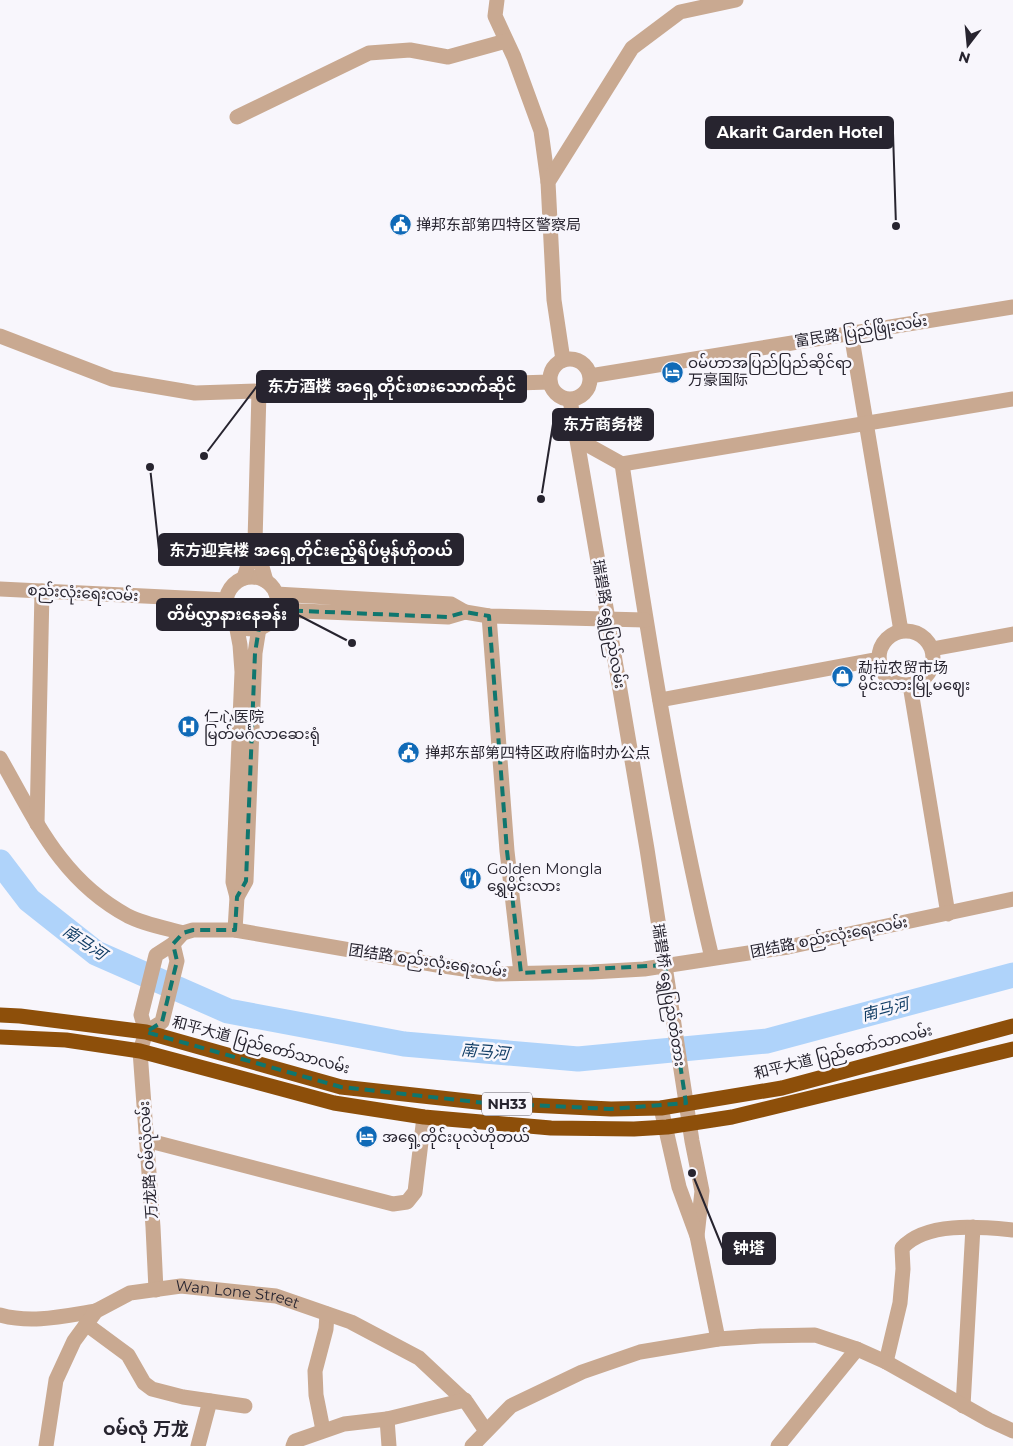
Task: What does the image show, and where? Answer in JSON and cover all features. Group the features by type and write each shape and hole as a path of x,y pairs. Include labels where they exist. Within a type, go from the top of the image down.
{"highway":[{"name":"和平大道 ပြည်တော်သာလမ်း","path":"0,1015 146,1032 341,1087 486,1103 611,1109 661,1108 782,1088 1013,1026"},
{"name":"NH33","path":"0,1038 66,1040 140,1051 334,1103 424,1118 551,1128 634,1129 667,1127 732,1117 1013,1048"}],"street":[{"path":"497,0 495,16 514,57 541,132 548,182 554,300 563,360"},
{"path":"548,182 632,48 680,6 736,0"},
{"path":"237,117 369,53 410,50 448,57 506,41"},
{"name":"富民路 ပြည်ဖြိုးလမ်း","path":"590,376 1013,306"},
{"path":"851,333 901,631"},
{"path":"0,336 112,378 195,393 550,382"},
{"path":"568,359 585,365 590,376 589,387 586,392 581,397 570,400 564,399 554,392 550,382 552,369 563,360 568,359"},
{"path":"244,578 255,542 259,391"},
{"path":"576,439 622,464 1013,399"},
{"name":"瑞碧路 ရွှေပြည်လမ်း","path":"570,400 647,850"},
{"path":"622,464 645,620 694,882 712,958"},
{"path":"255,542 266,581"},
{"path":"244,578 258,578 266,581 272,586 276,594 277,610 273,618 259,628 244,628 236,624 226,608 226,600 232,586 244,578"},
{"name":"စည်းလုံးရေးလမ်း","path":"0,590 226,600"},
{"path":"37,824 42,591"},
{"path":"276,594 451,604 465,612 490,616 645,620"},
{"path":"277,610 448,617 465,612"},
{"path":"490,616 507,852 521,973"},
{"path":"236,624 242,672 233,882 238,897"},
{"path":"235,930 238,897 246,881 255,653 259,628"},
{"path":"901,631 918,633 925,638 932,649 933,662 930,670 925,677 910,685 894,682 887,677 878,659 886,639 901,631"},
{"path":"932,649 1013,634"},
{"path":"660,700 878,659"},
{"path":"910,685 948,914"},
{"path":"0,758 54,851 75,877 90,891 130,916 178,939"},
{"name":"瑞碧桥 ရွှေပြည်တံတား","path":"647,850 692,1141 702,1191 697,1236"},
{"name":"团结路 စည်းလုံးရေးလမ်း","path":"178,939 193,930 235,930 498,974 644,969 788,947 1013,899"},
{"path":"178,939 177,962 162,1022 146,1032 141,1015 156,955 178,939"},
{"name":"万龙路 ဝမ်လုံလမ်း","path":"146,1032 140,1051 156,1290"},
{"path":"661,1108 667,1127 679,1187 697,1236 718,1339"},
{"path":"146,1140 393,1204 408,1202 415,1192 424,1118"},
{"path":"963,1406 973,1227"},
{"path":"886,1362 900,1303 903,1269 902,1248 908,1242 923,1234 943,1229 973,1227 1013,1230"},
{"name":"Wan Lone Street","path":"46,1446 56,1380 74,1341 96,1311 130,1293 181,1286 276,1296 351,1322 419,1358 465,1400 486,1431"},
{"path":"0,1315 8,1318 37,1320 96,1311"},
{"path":"323,1430 316,1395 316,1371 326,1328 327,1314"},
{"path":"86,1324 128,1355 144,1383 152,1389 183,1397 245,1406"},
{"path":"472,1446 511,1406 582,1372 640,1352 718,1339 815,1335 857,1349 886,1362 963,1406 1013,1431"},
{"path":"778,1446 857,1349"},
{"path":"293,1446 295,1441 344,1424 387,1419 465,1400"},
{"path":"198,1446 210,1401"},
{"path":"387,1419 389,1446"}],"highlighted area":[{"path":"277,610 448,617 465,612 489,616 507,851 521,973 665,965 686,1103 611,1109 486,1103 341,1087 146,1032 162,1022 177,961 173,944 183,933 193,930 235,930 237,897 246,881 255,653 259,628"}],"waterway":[{"name":"南马河","path":"0,862 29,900 96,953 228,1011 404,1044 578,1059 767,1041 1013,975"}],"place":[{"name":"掸邦东部第四特区警察局","path":"400,225"},
{"name":"Akarit Garden Hotel","path":"896,226"},
{"name":"ဝမ်ဟာအပြည်ပြည်ဆိုင်ရာ 万豪国际","path":"672,372"},
{"name":"东方酒楼 အရှေ့တိုင်းစားသောက်ဆိုင်","path":"204,456"},
{"name":"东方迎宾楼 အရှေ့တိုင်းဧည့်ရိပ်မွန်ဟိုတယ်","path":"150,467"},
{"name":"东方商务楼","path":"541,499"},
{"name":"တိမ်လွှာနားနေခန်း","path":"352,643"},
{"name":"勐拉农贸市场 မိုင်းလားမြို့မဈေး","path":"842,677"},
{"name":"仁心医院 မြတ်မင်္ဂလာဆေးရုံ","path":"188,726"},
{"name":"掸邦东部第四特区政府临时办公点","path":"409,753"},
{"name":"Golden Mongla ရွှေမိုင်းလား","path":"471,878"},
{"name":"အရှေ့တိုင်းပုလဲဟိုတယ်","path":"366,1137"},
{"name":"钟塔","path":"692,1173"}],"district":[{"name":"ဝမ်လုံ 万龙","path":"146,1429"}]}
